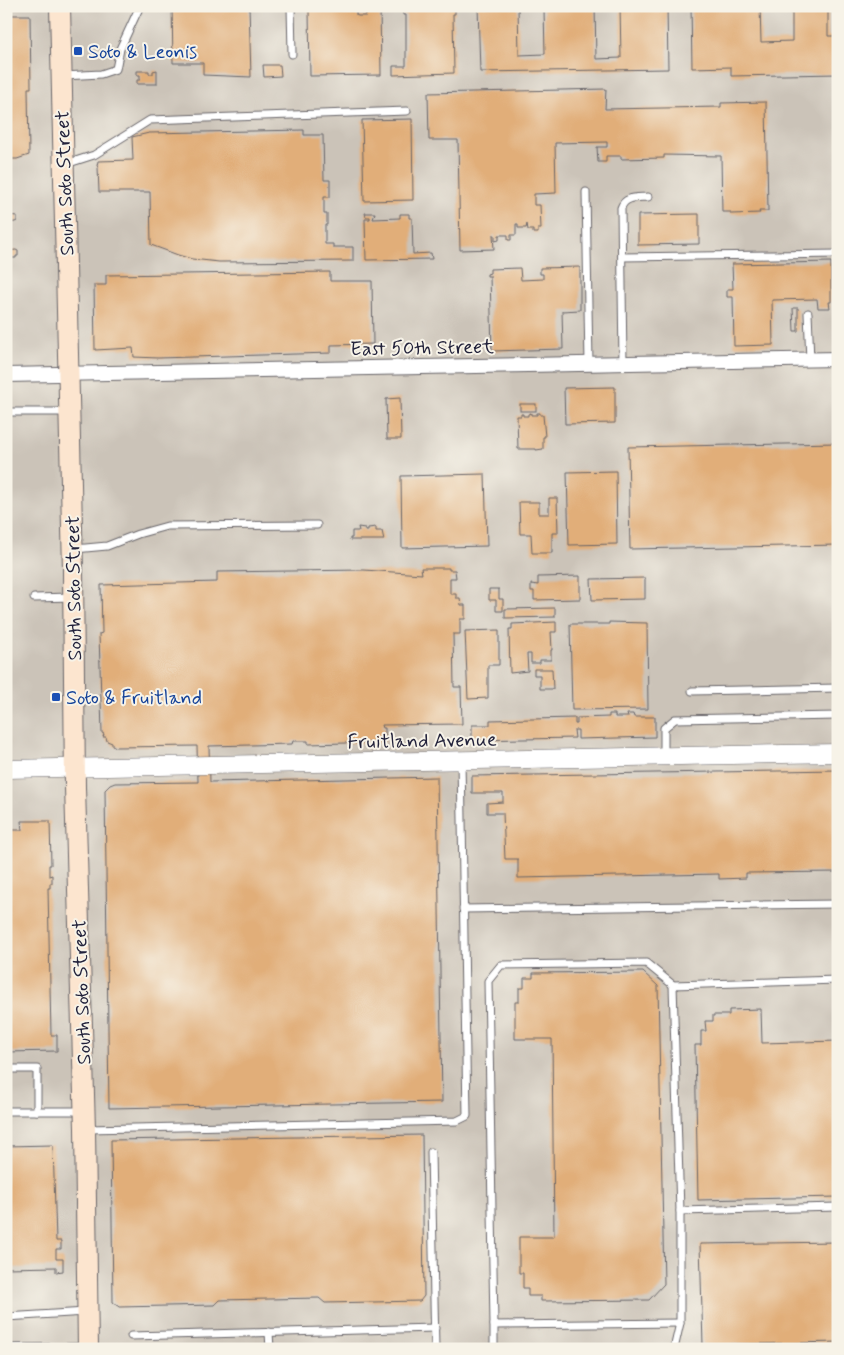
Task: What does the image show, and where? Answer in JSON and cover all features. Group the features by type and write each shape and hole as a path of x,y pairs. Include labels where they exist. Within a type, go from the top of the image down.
{"main road":[{"name":"South Soto Street","path":"60,6 70,412 75,768 85,1120 88,1348"}],"street":[{"name":"East 50th Street","path":"6,375 838,359"},
{"name":"Fruitland Avenue","path":"6,769 838,753"}],"lane":[{"path":"62,76 101,74 116,69 120,49 140,6"},
{"path":"291,6 292,54"},
{"path":"64,165 94,155 150,120 407,111"},
{"path":"586,192 589,364"},
{"path":"622,364 621,208 627,199 648,197"},
{"path":"622,257 838,254"},
{"path":"808,313 810,360"},
{"path":"6,412 70,412"},
{"path":"72,549 106,546 167,526 317,525"},
{"path":"34,598 72,597"},
{"path":"692,691 838,688"},
{"path":"664,756 664,728 675,719 838,716"},
{"path":"6,1111 37,1111 85,1120 457,1121 467,1116 461,760"},
{"path":"463,909 838,904"},
{"path":"494,1349 488,981 501,965 646,963 673,985 838,980"},
{"path":"673,985 680,1211 680,1323 674,1349"},
{"path":"6,1069 37,1069 37,1111"},
{"path":"431,1152 435,1349"},
{"path":"680,1211 838,1207"},
{"path":"6,1317 88,1312"},
{"path":"494,1325 680,1323"},
{"path":"131,1336 435,1328"},
{"path":"269,1332 270,1349"},
{"path":"6,1348 88,1348"}],"shaded area":[{"path":"6,6 838,6 838,1349 6,1349"}],"building":[{"path":"172,6 249,6 251,77 203,75 203,63 173,63"},
{"path":"307,6 356,6 356,15 366,16 365,6 380,6 381,75 310,76 309,10 307,10"},
{"path":"403,6 455,6 455,14 453,14 454,73 393,75 393,66 406,66 406,15 403,15"},
{"path":"478,6 518,6 519,55 545,54 543,6 595,6 596,59 621,58 620,6 667,6 668,69 480,72"},
{"path":"691,6 760,6 761,42 792,41 792,6 828,6 828,36 838,36 838,74 731,76 731,67 692,68"},
{"path":"6,15 30,15 31,88 28,88 29,155 17,159 6,159"},
{"path":"263,65 280,65 281,76 264,77"},
{"path":"157,70 157,84 137,84 137,80 140,80 140,75 137,75 137,71 149,71 149,74 153,74 153,71"},
{"path":"606,89 605,109 721,107 721,103 766,102 768,211 731,214 731,212 722,212 721,156 664,155 664,158 621,159 621,156 606,156 606,162 598,162 597,147 607,147 607,142 555,143 556,193 534,194 534,205 540,205 541,229 538,229 538,233 528,230 527,224 526,228 518,228 518,224 516,224 516,235 511,235 511,240 508,240 508,235 499,235 499,240 495,241 495,235 493,235 494,249 460,250 458,140 429,140 428,93"},
{"path":"412,119 413,200 364,201 362,120"},
{"path":"304,130 304,135 323,135 324,180 330,180 330,197 324,197 324,214 327,214 325,244 333,244 333,247 353,247 353,261 219,262 192,259 151,245 150,192 99,192 98,161 133,160 132,137 149,133"},
{"path":"365,213 375,213 373,219 400,218 400,214 409,214 409,218 412,218 413,254 431,253 432,259 366,260 365,219 370,219 370,217 366,217"},
{"path":"699,214 699,244 638,245 638,215"},
{"path":"6,215 17,216 17,221 6,223"},
{"path":"6,251 18,251 18,256 16,258 6,258"},
{"path":"831,262 830,308 818,308 817,299 772,300 773,345 734,346 733,297 727,297 727,289 733,289 732,264"},
{"path":"580,267 580,310 562,311 563,349 492,351 490,276 487,276 490,273 490,269 520,268 521,280 543,279 543,274 540,274 540,268"},
{"path":"330,272 330,281 372,281 373,344 331,345 331,353 158,358 134,357 133,348 95,350 94,285 106,285 106,275"},
{"path":"793,308 798,308 798,331 794,331"},
{"path":"615,387 615,423 565,424 564,388"},
{"path":"400,398 401,439 387,439 386,399"},
{"path":"520,404 536,404 536,411 520,411"},
{"path":"531,413 531,415 540,413 540,415 543,415 545,437 543,437 543,449 518,449 517,416 523,414 523,416 528,416"},
{"path":"838,443 838,545 630,549 628,447"},
{"path":"616,471 617,544 569,545 567,472"},
{"path":"485,474 487,546 402,548 401,476"},
{"path":"549,498 557,498 558,533 552,533 552,553 532,553 531,534 520,534 519,502 539,502 539,514 549,514"},
{"path":"358,527 365,528 365,531 368,531 368,528 376,527 376,531 382,531 384,540 350,540 352,538 352,531 359,531"},
{"path":"421,568 449,568 449,570 455,570 456,578 450,578 450,594 456,594 456,598 460,598 461,605 465,605 465,619 460,619 460,634 453,634 454,687 461,687 462,724 382,725 385,728 385,742 308,744 308,741 293,741 292,744 209,746 210,782 437,777 442,1102 109,1108 105,790 115,783 198,782 197,746 116,747 107,741 106,737 103,737 99,634 102,633 101,585 217,582 217,572 364,570 422,574"},
{"path":"580,576 580,599 534,600 534,591 531,591 531,584 538,585 538,577"},
{"path":"645,578 645,599 592,600 591,579"},
{"path":"489,589 499,589 499,599 503,599 503,611 496,611 496,600 489,600"},
{"path":"555,608 555,617 505,618 505,609"},
{"path":"556,622 556,632 551,632 551,660 540,660 540,663 531,663 531,654 527,654 528,671 510,673 509,629 512,629 512,624"},
{"path":"609,622 647,623 648,709 572,710 570,624 609,624"},
{"path":"499,630 499,665 488,665 488,698 468,699 465,631"},
{"path":"534,669 552,669 553,689 540,689 540,675 534,675"},
{"path":"609,714 615,714 615,717 628,717 627,714 633,714 634,717 655,717 655,737 578,739 578,730 574,730 575,738 472,740 472,725 490,725 490,720 575,718 575,724 577,724 577,718 609,717"},
{"path":"838,770 838,872 746,873 746,878 719,879 719,874 518,878 518,859 505,859 503,813 487,813 487,803 503,802 503,793 472,793 472,776"},
{"path":"21,821 50,821 51,865 49,865 49,876 52,875 52,883 50,883 50,888 48,888 51,1035 57,1035 57,1051 6,1052 6,830 22,830"},
{"path":"643,972 658,986 664,1284 649,1300 541,1301 541,1296 528,1296 528,1288 523,1288 523,1273 519,1273 519,1237 554,1237 552,1039 515,1039 515,1002 519,1002 519,988 524,988 524,978 533,978 533,973"},
{"path":"761,1009 762,1043 838,1041 838,1197 698,1200 695,1045 701,1045 701,1031 706,1031 705,1021 713,1021 713,1015 729,1015 729,1010"},
{"path":"422,1135 424,1296 420,1301 325,1303 319,1298 219,1300 214,1305 119,1307 113,1302 111,1140"},
{"path":"53,1145 56,1241 61,1241 61,1249 56,1249 56,1259 63,1259 63,1271 56,1272 56,1267 6,1268 6,1146"},
{"path":"838,1242 838,1342 703,1345 700,1244"}],"place":[{"name":"Soto & Leonis","path":"78,51"},
{"name":"Soto & Fruitland","path":"56,697"}]}
